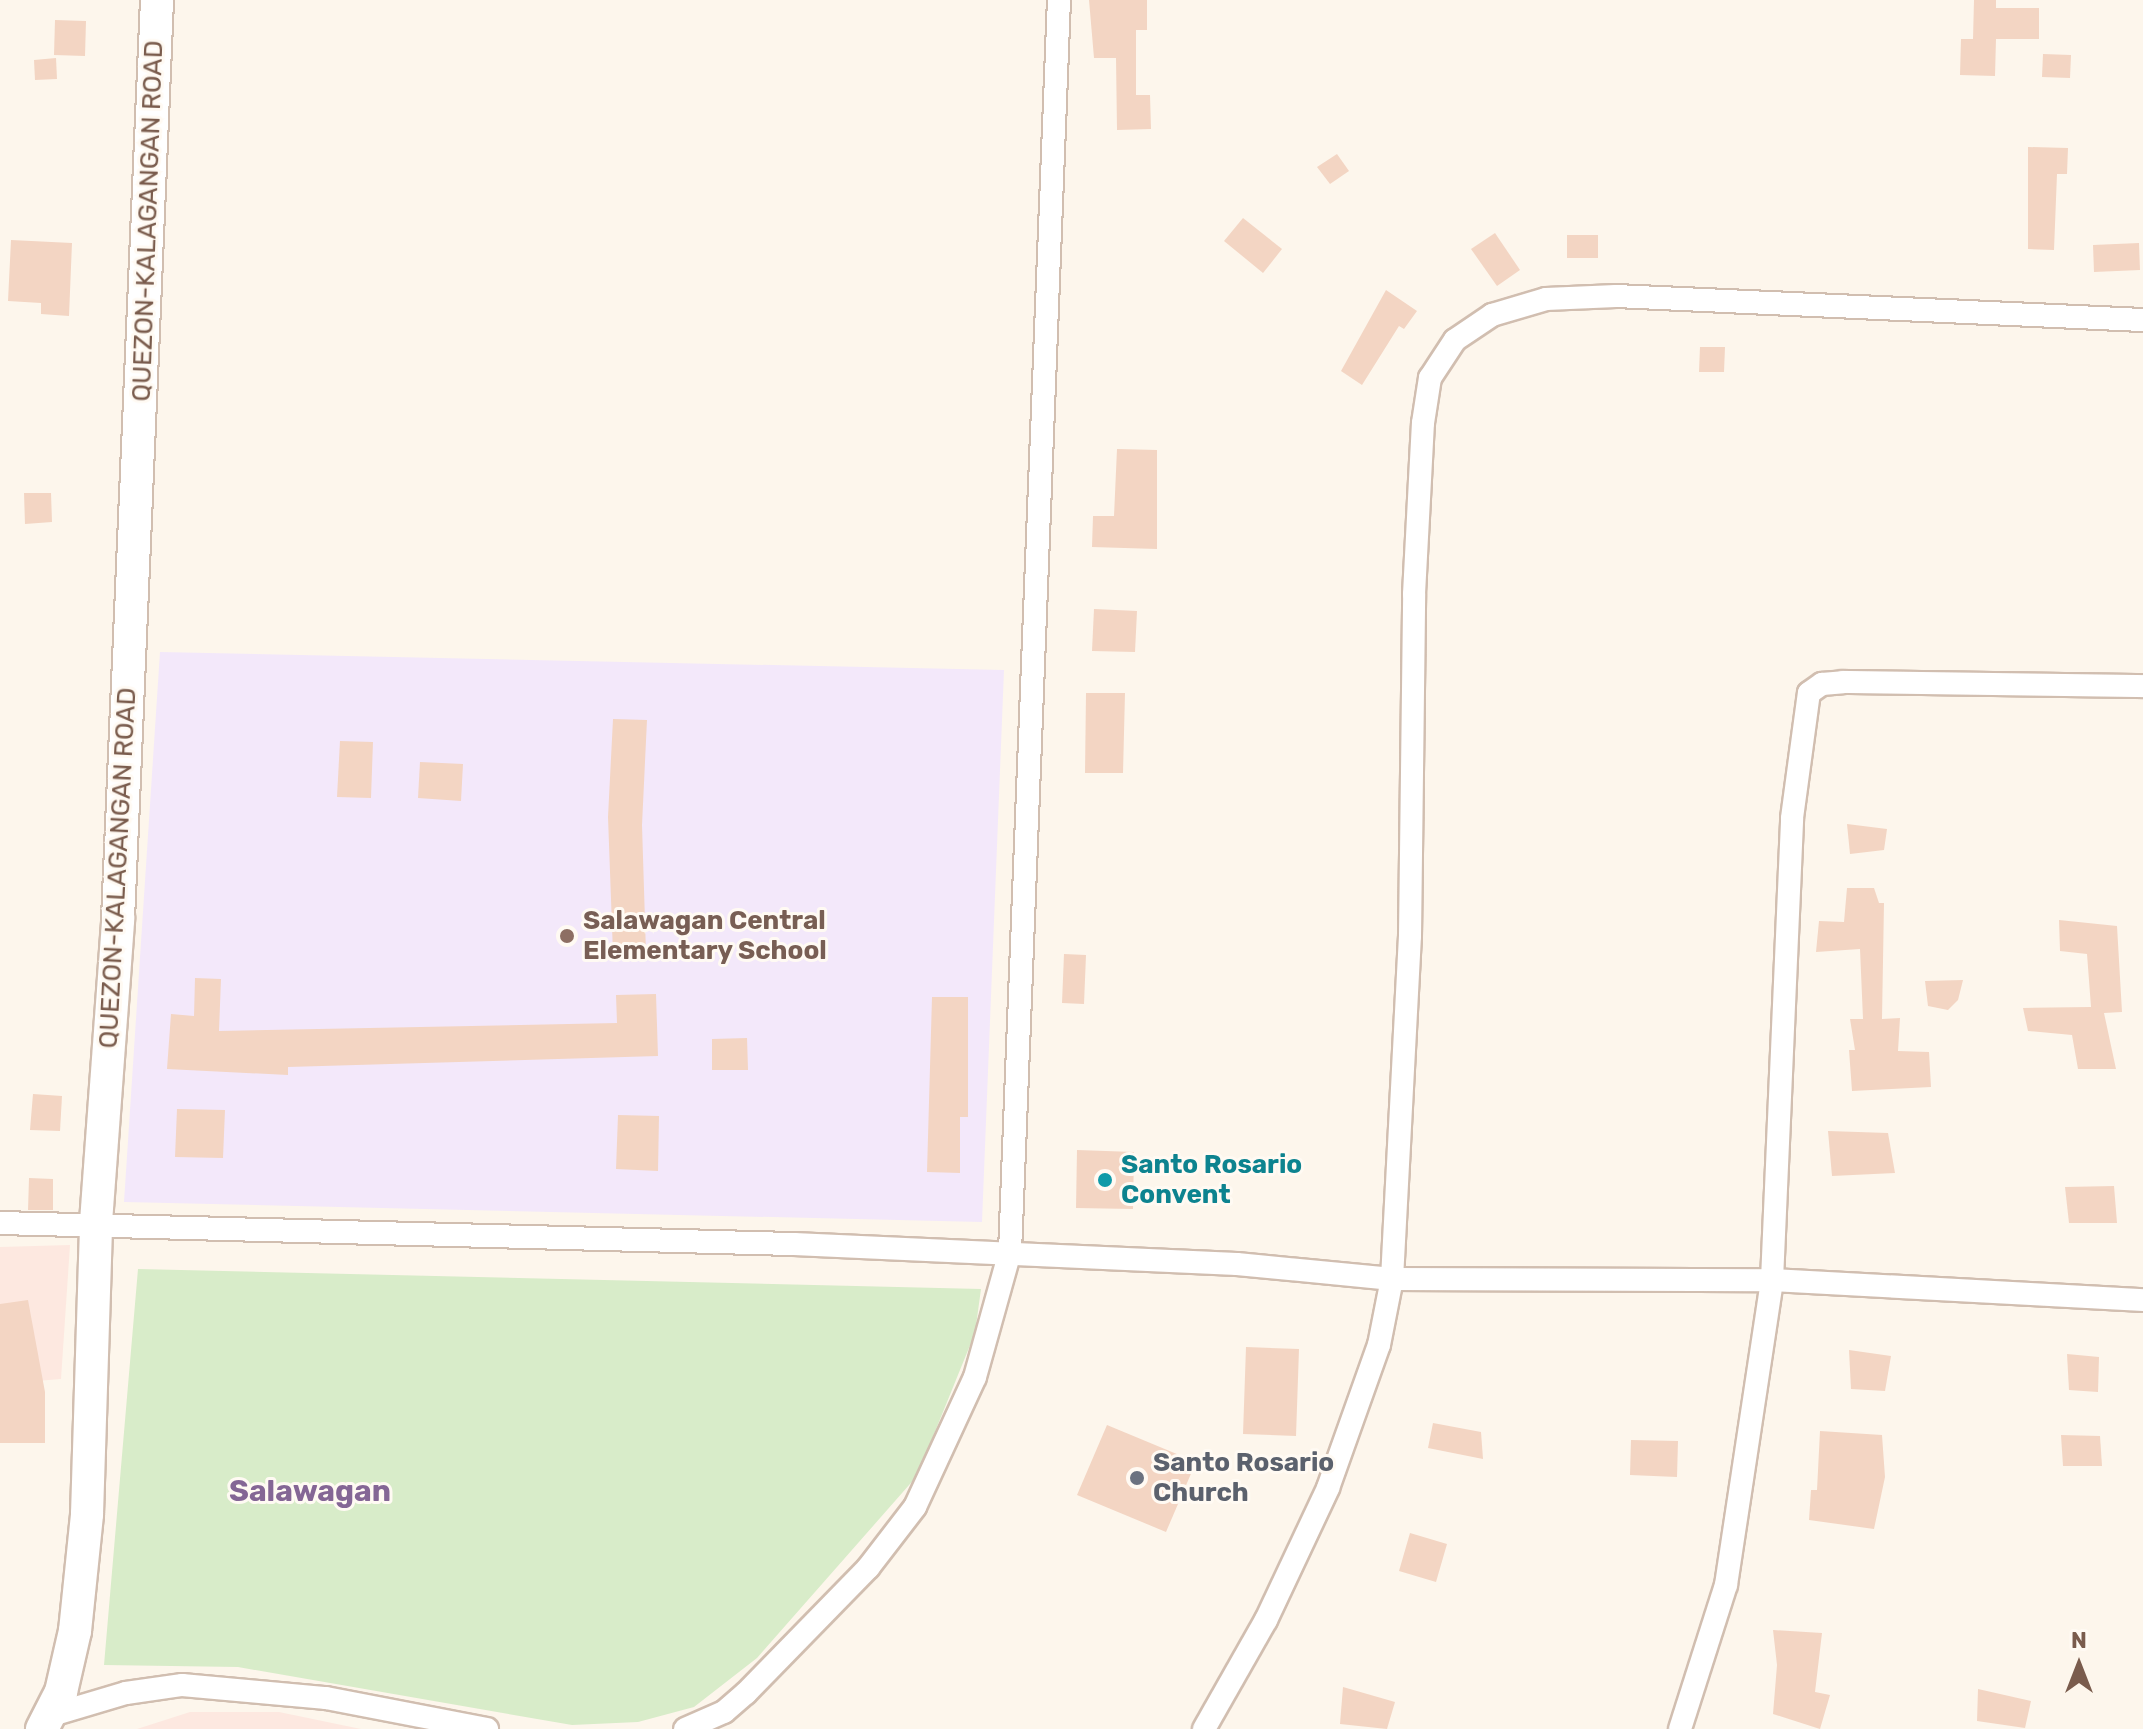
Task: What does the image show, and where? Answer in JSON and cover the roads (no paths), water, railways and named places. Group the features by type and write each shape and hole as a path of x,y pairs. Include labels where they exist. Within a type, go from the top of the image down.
{"main road":[{"name":"QUEZON-KALAGANGAN ROAD","path":"47,1722 75,1631 87,1514 96,1222 120,873 157,0"}],"street":[{"path":"685,1729 724,1712 746,1693 868,1568 915,1507 975,1377 1010,1252 1059,0"},
{"path":"1204,1729 1266,1620 1328,1488 1379,1345 1392,1279 1410,936 1414,594 1423,423 1430,378 1455,340 1492,315 1546,299 1616,296 2143,320"},
{"path":"1680,1729 1726,1585 1772,1280 1792,818 1809,693 1822,684 1843,682 2143,686"},
{"path":"0,1223 96,1222 1010,1252 1392,1279 1772,1280 2143,1300"},
{"path":"47,1722 126,1693 182,1685 326,1698 487,1729"}],"place":[{"name":"Salawagan Central Elementary School","path":"567,936"},
{"name":"Santo Rosario Convent","path":"1105,1180"},
{"name":"Santo Rosario Church","path":"1137,1478"}],"district":[{"name":"Salawagan","path":"310,1491"}]}
